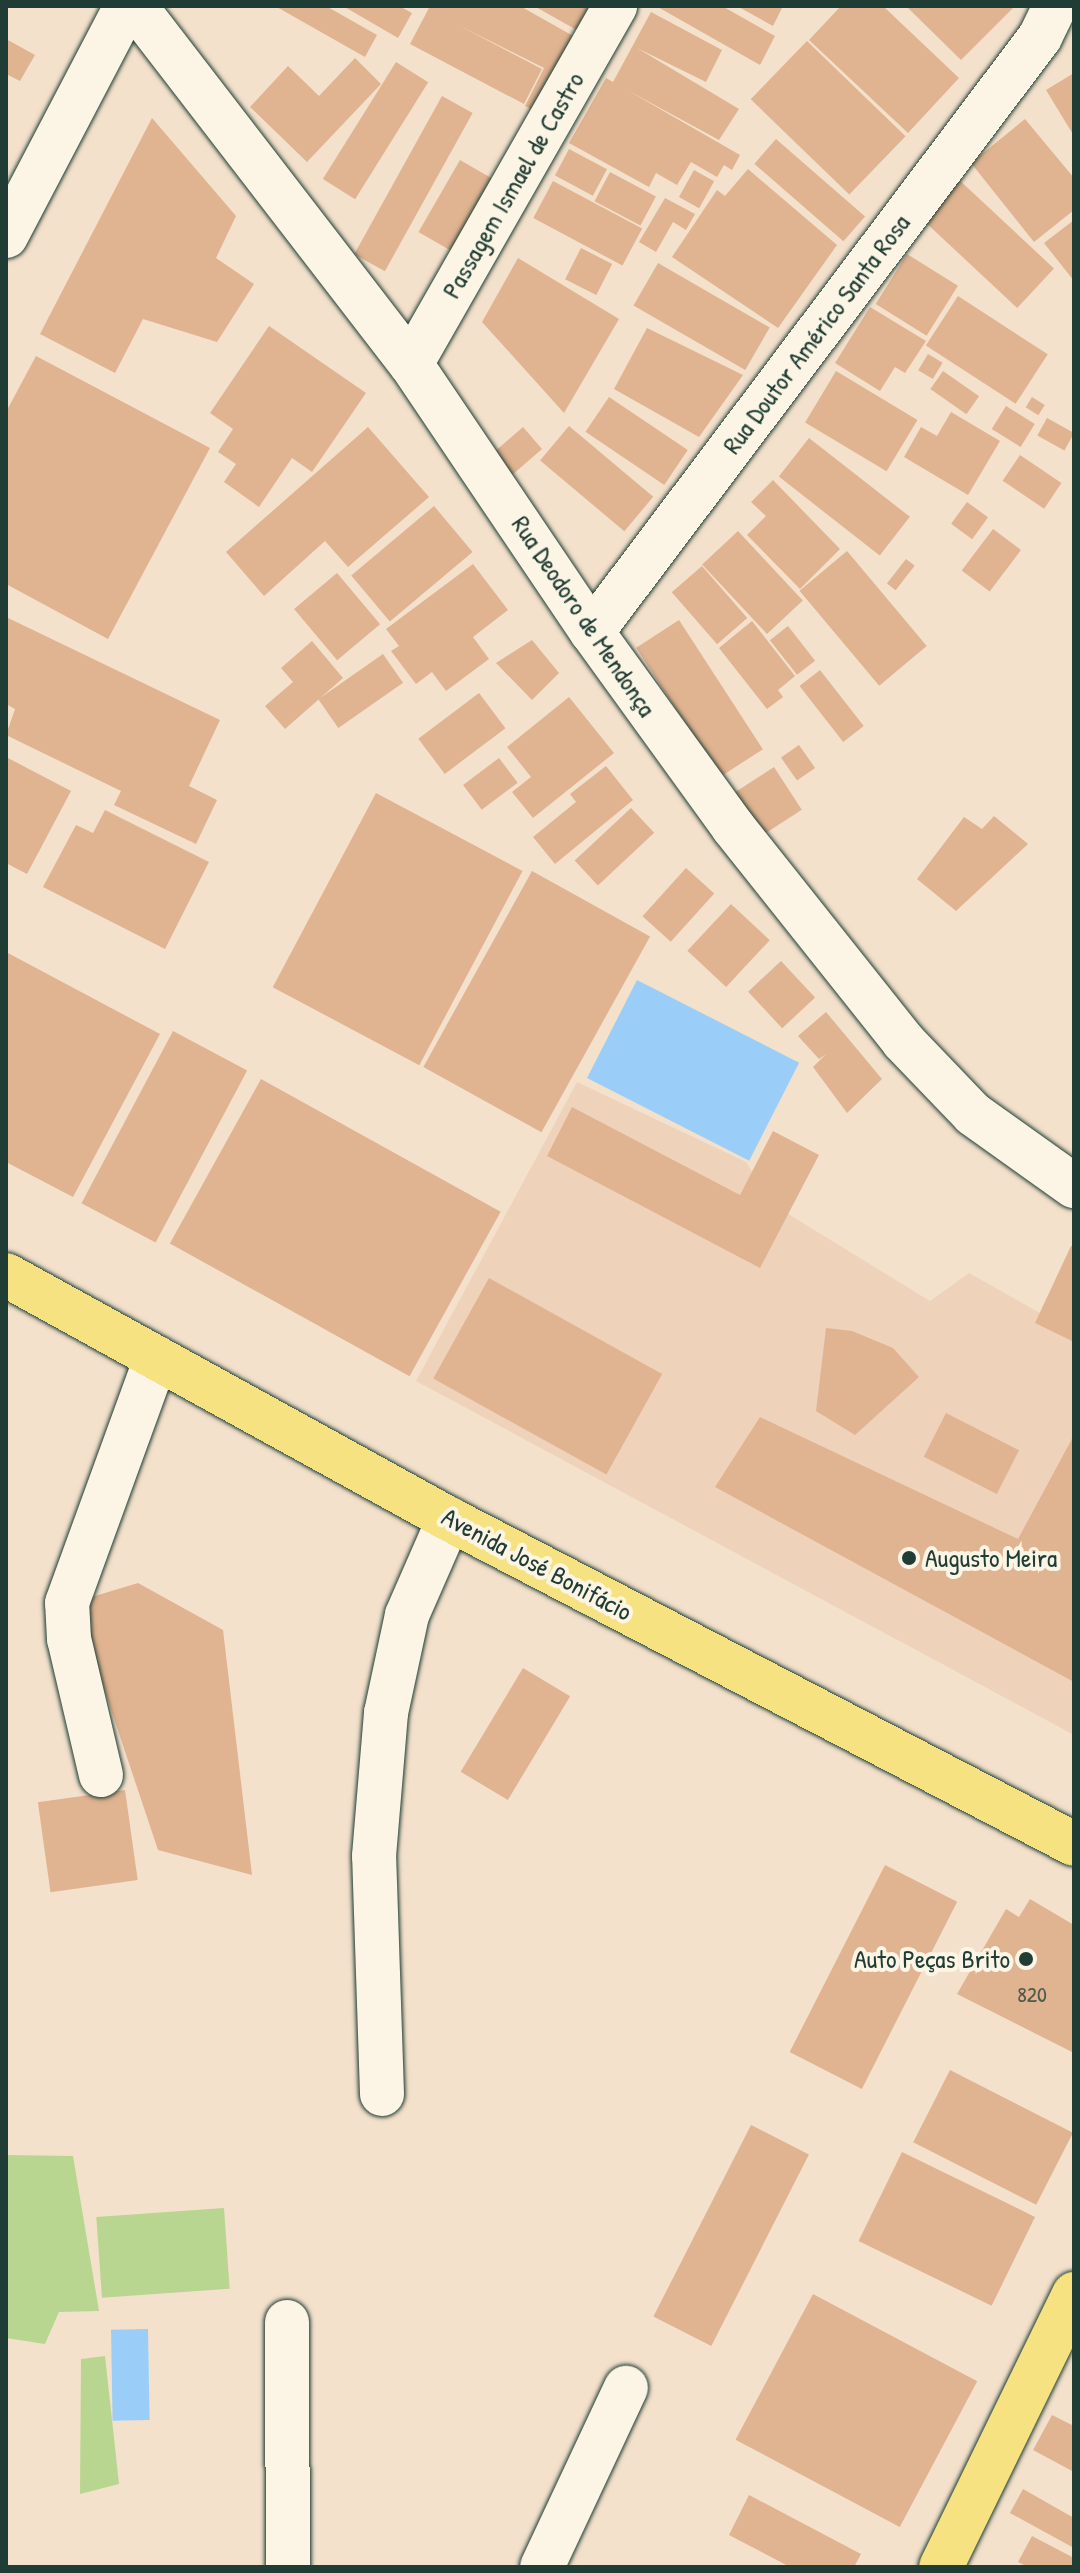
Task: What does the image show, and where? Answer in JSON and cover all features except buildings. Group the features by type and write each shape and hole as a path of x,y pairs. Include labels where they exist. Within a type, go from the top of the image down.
{"main road":[{"name":"Avenida José Bonifácio","path":"6,1275 449,1519 1074,1844"},
{"path":"941,2567 1074,2294"}],"street":[{"path":"6,236 126,6"},
{"name":"Rua Deodoro de Mendonça","path":"135,6 411,364 592,632 733,827 903,1041 973,1114 1074,1186"},
{"name":"Passagem Ismael de Castro","path":"411,364 615,6"},
{"name":"Rua Doutor Américo Santa Rosa","path":"592,632 1056,21"},
{"path":"101,1775 69,1639 67,1603 156,1358"},
{"path":"382,2094 374,1856 386,1713 407,1615 449,1519"},
{"path":"287,2322 288,2567"},
{"path":"542,2567 626,2388"}],"shaded area":[{"name":"Augusto Meira","path":"577,1082 746,1162 772,1204 930,1301 969,1273 1074,1332 1074,1735 416,1381"}],"green space":[{"path":"6,2155 73,2156 99,2311 59,2312 45,2344 6,2338"},
{"path":"224,2208 230,2289 102,2298 96,2217"},
{"path":"105,2356 119,2484 80,2494 81,2359"}],"water":[{"path":"637,980 799,1063 749,1161 587,1078"},
{"path":"148,2329 150,2420 113,2421 111,2330"}],"place":[{"name":"Augusto Meira","path":"909,1558"},
{"name":"Auto Peças Brito","path":"1026,1959"}]}
